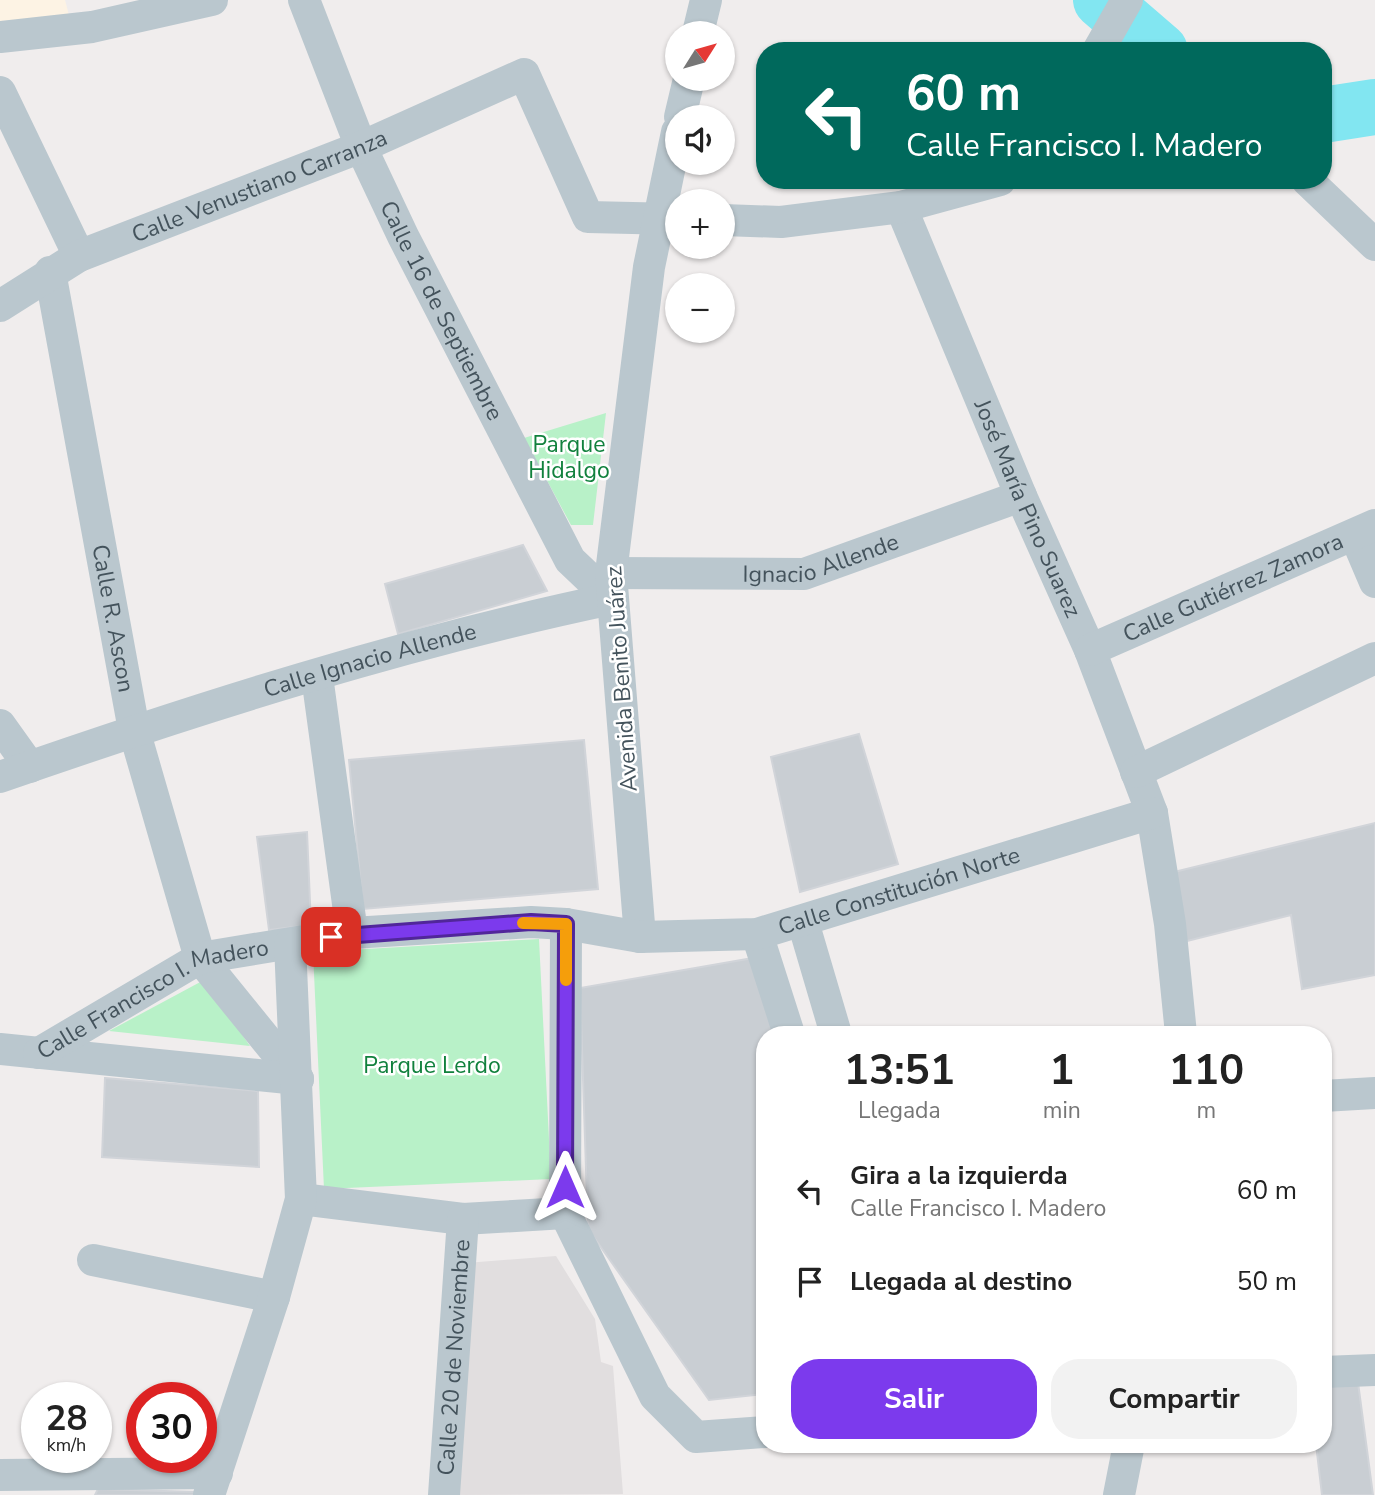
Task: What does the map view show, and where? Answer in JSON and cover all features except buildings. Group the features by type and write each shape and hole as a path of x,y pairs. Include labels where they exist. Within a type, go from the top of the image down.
{"street":[{"path":"0,37 90,14 212,0"},
{"name":"Calle 16 de Septiembre","path":"304,0 361,147 403,236 570,559 611,586"},
{"path":"701,21 706,0"},
{"name":"Calle Venustiano Carranza","path":"0,306 79,256 361,147 524,74 588,217 665,219"},
{"path":"0,92 79,256"},
{"path":"735,220 781,222 901,207 967,189"},
{"path":"1316,189 1375,245"},
{"name":"José María Pino Suarez","path":"901,207 1021,496 1090,650 1152,813 1170,924 1180,1026"},
{"name":"Avenida Benito Juárez","path":"640,937 611,586 649,267 665,229"},
{"name":"Calle R. Ascon","path":"50,272 134,730 200,958"},
{"name":"Ignacio Allende","path":"611,586 804,574 1021,496"},
{"path":"1365,530 1375,582"},
{"name":"Calle Gutiérrez Zamora","path":"1090,650 1365,530"},
{"name":"Calle Ignacio Allende","path":"0,777 134,730 549,612 611,586"},
{"path":"1136,772 1375,658"},
{"path":"317,676 352,933"},
{"path":"0,725 30,766"},
{"name":"Calle Constitución Norte","path":"640,937 757,934 1152,813"},
{"name":"Calle Francisco I. Madero","path":"0,1049 39,1053 200,958 352,933 531,922 566,924 640,937"},
{"path":"803,922 834,1026"},
{"path":"566,924 565,1213 655,1396 696,1437 756,1433"},
{"path":"757,934 786,1026"},
{"path":"0,1475 213,1484 274,1297 301,1199 298,1079 290,943"},
{"path":"200,958 298,1079"},
{"path":"39,1053 298,1079"},
{"path":"1332,1095 1375,1093"},
{"path":"301,1199 463,1220 565,1213"},
{"name":"Calle 20 de Noviembre","path":"444,1495 463,1220"},
{"path":"93,1260 274,1297"},
{"path":"1332,1372 1375,1370"},
{"path":"1119,1495 1127,1453"}],"shaded area":[{"path":"0,0 65,0 70,19 0,21"},
{"path":"556,1256 595,1319 601,1362 613,1366 623,1494 452,1495 466,1263"}],"green space":[{"name":"Parque Hidalgo","path":"606,413 593,525 571,525 524,438"},
{"name":"Parque Lerdo","path":"539,939 551,1179 324,1189 313,952"},
{"path":"204,980 250,1046 109,1031"}],"waterway":[{"path":"1101,0 1150,42"},
{"path":"1332,114 1375,107"}],"slow traffic":[{"path":"523,923 566,924 566,980"}],"route":[{"path":"331,937 352,933 531,922 566,924 565,1187"}]}
